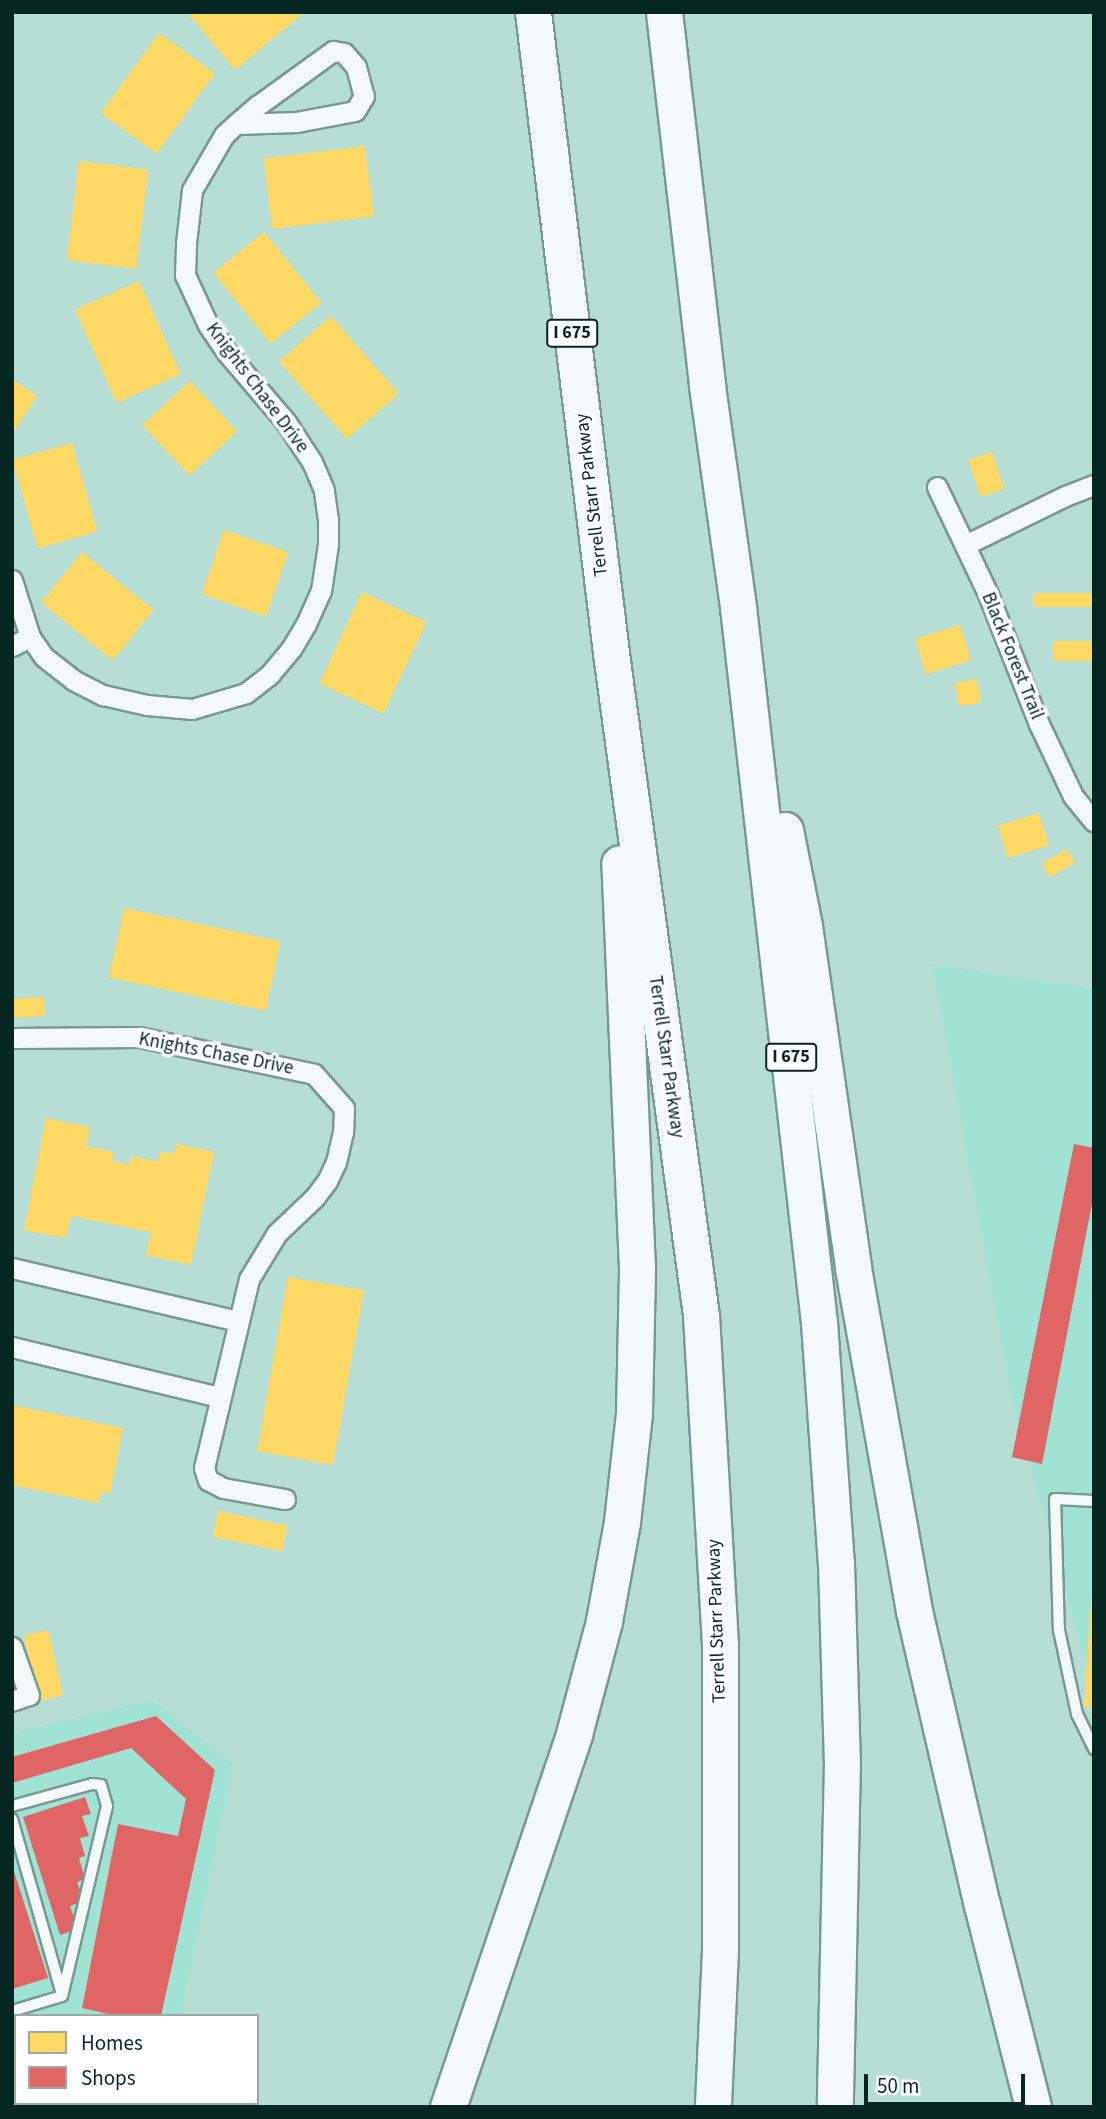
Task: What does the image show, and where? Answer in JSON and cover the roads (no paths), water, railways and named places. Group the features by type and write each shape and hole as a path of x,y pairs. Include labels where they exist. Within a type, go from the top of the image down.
{"highway":[{"name":"Terrell Starr Parkway","path":"533,12 611,653 701,1315 720,1646 720,1950 713,2107"},
{"name":"I 675","path":"664,12 707,386 738,607 819,1322 836,1563 842,1761 835,2107"},
{"path":"738,607 804,926 855,1282 914,1611 982,1905 1033,2107"},
{"path":"448,2107 574,1734 604,1621 622,1522 634,1413 637,1268 611,653"}],"street":[{"name":"Knights Chase Drive","path":"12,580 21,641 63,672 103,695 147,705 192,709 246,693 270,674 291,649 321,592 328,520 324,490 312,462 286,422 227,353 208,325 185,275 192,190 224,135 236,124 333,51 344,53 356,66 364,96 355,111 297,122 236,124"},
{"path":"965,545 1094,485"},
{"name":"Black Forest Trail","path":"937,486 988,594 1039,724 1073,796 1094,822"},
{"name":"Knights Chase Drive","path":"12,1038 139,1037 314,1074 344,1108 343,1132 336,1161 327,1181 315,1197 277,1233 249,1279 204,1468 208,1480 223,1488 285,1499"},
{"path":"12,1268 238,1321"},
{"path":"12,1347 219,1397"},
{"path":"12,1647 29,1695 12,1701"}],"lane":[{"path":"1094,1501 1055,1499 1059,1630 1077,1714 1094,1749"},
{"path":"12,1806 92,1783 101,1785 106,1792 107,1806 62,1996"},
{"path":"12,1819 62,1996"},
{"path":"12,2011 62,1996"}]}
